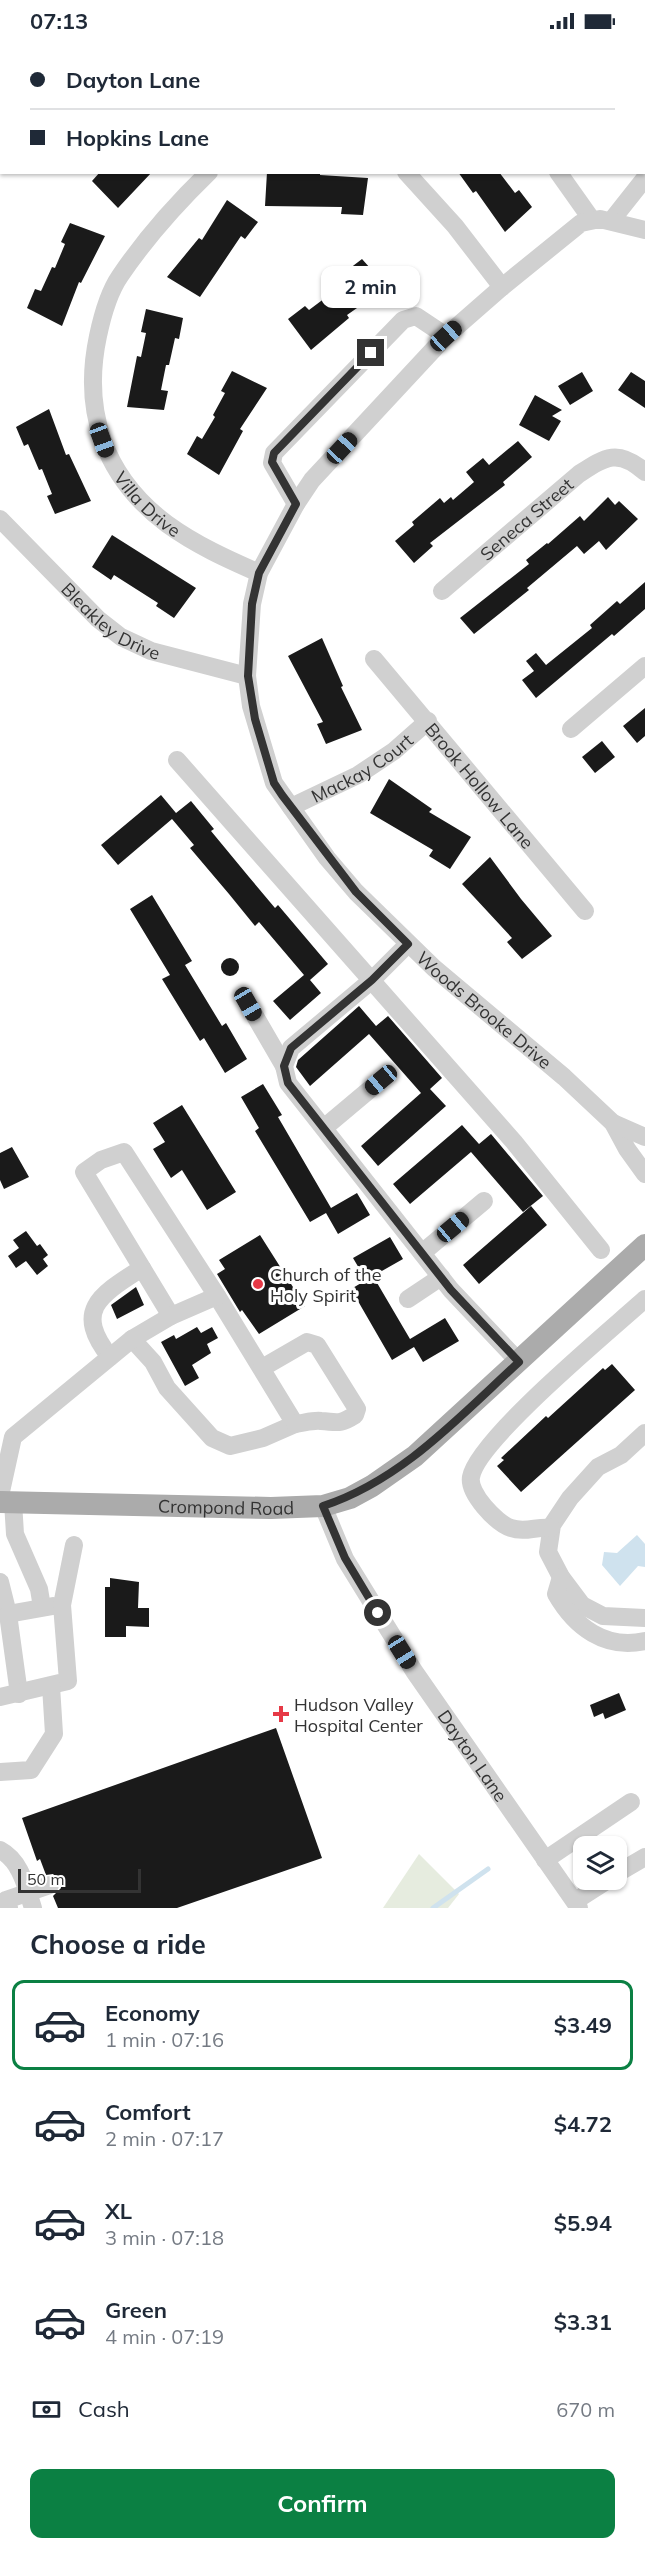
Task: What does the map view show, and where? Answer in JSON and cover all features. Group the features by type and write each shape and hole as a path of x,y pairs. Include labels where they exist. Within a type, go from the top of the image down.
{"main road":[{"name":"Crompond Road","path":"4,1500 222,1509 323,1506 350,1498 393,1473 519,1362 645,1245"}],"street":[{"name":"Villa Drive","path":"207,174 183,197 118,277 101,322 92,366 92,394 97,425 107,454 141,501 165,523 199,546 259,573"},
{"path":"408,174 455,226 501,287"},
{"path":"559,174 592,220 611,221 645,230"},
{"path":"611,221 645,178"},
{"name":"Woods Brooke Drive","path":"592,220 581,223 501,287 446,336 312,480 296,504 259,573 252,604 248,676 251,706 274,783 356,892 408,944 564,1077 613,1123 627,1149 645,1174"},
{"path":"296,504 272,462 274,453 403,320 416,316 446,336"},
{"name":"Seneca Street","path":"442,591 579,474 601,459 615,456 629,459 645,472"},
{"name":"Bleakley Drive","path":"0,519 98,620 121,637 152,651 248,676"},
{"name":"Brook Hollow Lane","path":"374,659 585,911"},
{"path":"571,729 645,666"},
{"name":"Mackay Court","path":"291,807 358,775 394,752 428,721"},
{"path":"177,760 514,1142 601,1250"},
{"path":"284,1066 291,1048 372,980 408,944"},
{"path":"248,1004 284,1066 288,1083 446,1283 519,1362"},
{"path":"325,1127 381,1080"},
{"name":"Woods Brooke Drive","path":"613,1123 645,1137"},
{"path":"171,1316 84,1173 101,1160 124,1152 296,1424"},
{"path":"422,1252 484,1201"},
{"path":"110,1357 91,1327 92,1312 102,1298 119,1282 142,1268"},
{"path":"408,1299 446,1283"},
{"path":"42,1607 39,1589 15,1534 4,1500 13,1437 132,1339 171,1316 217,1296"},
{"path":"551,1528 520,1530 500,1521 485,1508 472,1487 470,1478 475,1465 497,1435 645,1299"},
{"path":"132,1339 153,1362 167,1388 212,1438 230,1446 263,1438 296,1424 322,1421 334,1424 344,1422 355,1415 357,1409 316,1345 307,1341 262,1368"},
{"path":"645,1433 621,1455 598,1467 570,1498 551,1528 549,1552 561,1577 582,1605 603,1616 645,1618"},
{"name":"Dayton Lane","path":"323,1506 345,1558 396,1642 577,1905"},
{"path":"0,1697 68,1681 62,1605 74,1545"},
{"path":"561,1577 556,1594 566,1611 581,1626 606,1641 633,1644 645,1641"},
{"path":"0,1582 8,1614 19,1694"},
{"path":"8,1614 62,1605"},
{"path":"0,1772 30,1770 54,1734 51,1686"},
{"path":"545,1860 632,1803"},
{"path":"0,1850 10,1857 24,1879 31,1900"},
{"path":"627,1868 645,1857"},
{"path":"9,1908 6,1900 31,1900 50,1885"},
{"path":"577,1905 596,1890"}],"shaded area":[{"path":"419,1854 459,1894 448,1908 383,1908"}],"water":[{"path":"637,1535 645,1544 645,1567 638,1566 620,1586 602,1565 604,1552 617,1553"}],"building":[{"path":"98,174 150,174 118,208 92,181"},
{"path":"267,174 320,174 368,178 363,215 341,214 342,207 265,206"},
{"path":"459,174 501,174 515,193 519,190 532,207 505,232 476,191 473,193"},
{"path":"227,200 258,222 245,239 241,236 200,297 167,277 199,238 202,240"},
{"path":"70,223 105,236 81,283 79,282 62,326 27,308 35,289 41,291 52,267 55,268 65,244 61,242"},
{"path":"362,259 387,287 347,315 349,318 311,350 288,319 305,306 309,310 329,295 327,293 348,276 345,272"},
{"path":"146,309 183,318 179,339 175,338 169,365 166,365 161,390 168,391 164,410 127,407 137,356 141,357 146,333 141,332"},
{"path":"232,371 267,388 240,429 243,431 219,475 187,454 197,436 202,439 215,417 213,415 225,393 221,391"},
{"path":"582,372 593,391 570,405 558,386"},
{"path":"631,372 645,381 645,408 618,390"},
{"path":"535,395 562,410 552,416 561,421 549,441 519,425"},
{"path":"49,409 66,455 69,454 91,501 55,514 47,496 52,494 42,469 39,470 28,444 24,446 16,427"},
{"path":"518,441 532,457 503,482 505,485 430,543 433,546 414,563 395,541 414,525 412,522 440,498 444,503 451,497 453,500 474,482 466,472 483,458 489,465"},
{"path":"608,497 615,505 619,501 638,519 606,550 599,541 584,554 577,546 527,588 529,590 474,634 460,618 529,564 526,560 580,516 584,521"},
{"path":"112,535 196,588 174,618 156,606 158,603 114,575 111,580 92,567"},
{"path":"645,582 645,609 536,698 522,680 534,671 526,661 536,653 546,665 592,628 590,625 617,601 620,604"},
{"path":"322,638 343,686 341,687 362,730 326,744 317,724 323,722 288,656"},
{"path":"645,708 645,736 637,743 623,726"},
{"path":"602,741 615,757 595,773 582,757"},
{"path":"389,779 432,809 429,812 471,837 450,869 429,856 433,850 370,813"},
{"path":"161,795 176,813 191,801 214,829 211,831 275,908 278,905 328,964 310,980 321,993 290,1020 273,1001 304,975 259,922 255,926 190,848 194,845 172,819 118,865 101,845"},
{"path":"490,857 552,936 522,959 507,942 512,938 462,884"},
{"path":"152,895 192,961 185,965 222,1026 226,1023 247,1059 225,1073 204,1038 200,1041 162,979 170,975 130,909"},
{"path":"226,958 234,958 239,963 237,974 226,976 221,971 221,963"},
{"path":"359,1006 376,1026 388,1016 442,1078 430,1089 446,1106 378,1166 361,1146 421,1093 369,1034 310,1086 296,1067 298,1060"},
{"path":"263,1084 282,1115 278,1117 331,1208 357,1193 370,1215 338,1234 326,1213 310,1222 255,1131 259,1128 241,1097"},
{"path":"182,1105 236,1192 207,1210 182,1170 171,1178 153,1149 165,1142 153,1123"},
{"path":"462,1125 479,1144 491,1134 543,1196 523,1212 471,1152 410,1204 393,1184"},
{"path":"12,1147 29,1177 4,1189 0,1180 0,1153"},
{"path":"531,1206 547,1225 479,1284 463,1265"},
{"path":"26,1231 37,1246 40,1244 48,1255 43,1259 48,1266 37,1275 26,1261 16,1268 8,1256 19,1248 13,1240"},
{"name":"Church of the Holy Spirit","path":"260,1235 305,1306 259,1334 242,1310 240,1312 217,1274 225,1269 219,1260"},
{"path":"390,1237 403,1259 366,1280 353,1258"},
{"path":"373,1276 410,1339 445,1318 459,1341 423,1362 414,1347 392,1360 351,1289"},
{"path":"136,1287 144,1305 117,1319 111,1305"},
{"path":"197,1327 201,1333 212,1327 218,1338 207,1344 211,1353 192,1365 199,1378 185,1386 161,1342 174,1335 176,1339"},
{"path":"612,1364 635,1390 521,1492 497,1466 504,1460 501,1458 546,1416 548,1418 603,1368 605,1370"},
{"path":"110,1578 139,1582 138,1608 149,1608 149,1627 126,1626 126,1637 105,1637 105,1587 110,1587"},
{"path":"619,1693 626,1710 605,1719 603,1713 594,1717 590,1705"},
{"path":"276,1728 322,1858 177,1908 58,1908 53,1896 61,1888 60,1881 53,1874 46,1875 40,1859 37,1861 22,1818"}],"waterway":[{"path":"433,1908 488,1869"}],"place":[{"name":"Church of the Holy Spirit","path":"258,1284"},
{"name":"Hudson Valley Hospital Center","path":"281,1714"}],"route":[{"path":"371,353 274,453 272,462 296,504 259,573 252,604 248,676 251,706 274,783 327,858 356,892 408,944 372,980 291,1048 284,1066 288,1083 451,1290 519,1362 393,1473 350,1498 323,1506 345,1558 359,1577 378,1613"}]}
